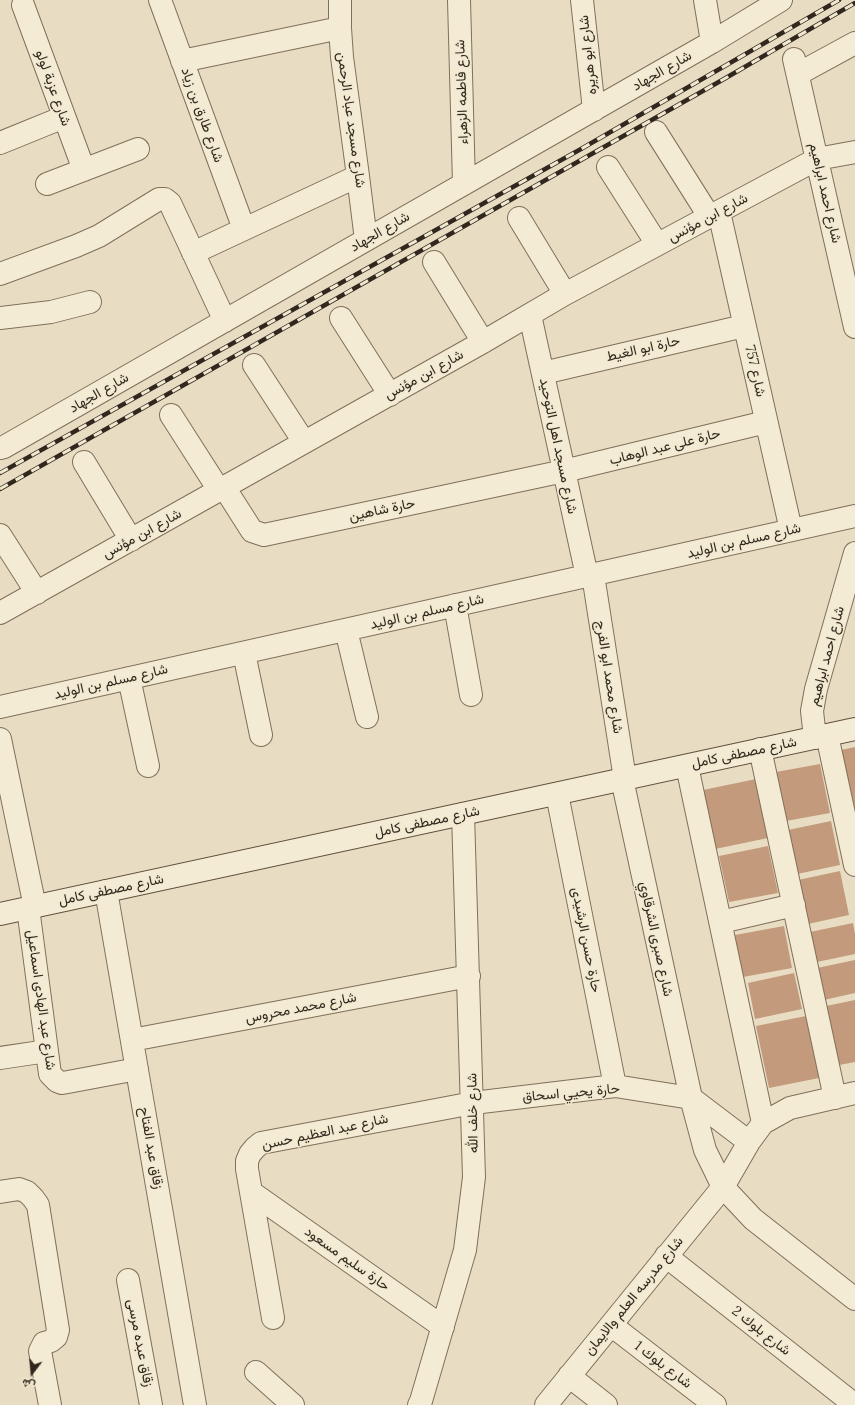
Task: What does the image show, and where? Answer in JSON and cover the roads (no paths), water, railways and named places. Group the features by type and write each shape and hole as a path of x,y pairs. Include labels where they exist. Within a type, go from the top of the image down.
{"street":[{"name":"شارع طارق بن زياد","path":"160,0 244,229"},
{"name":"شارع مسجد عباد الرحمن","path":"340,0 342,57 366,240"},
{"name":"شارع فاطمه الزهراء","path":"459,0 464,184"},
{"name":"شارع ابو هريره","path":"582,0 594,110"},
{"path":"705,0 712,42"},
{"name":"شارع الجهاد","path":"0,448 712,42 759,6 781,0"},
{"name":"شارع عزبة لولو","path":"23,5 84,170"},
{"path":"182,61 340,28"},
{"name":"شارع احمد ابراهيم","path":"855,43 796,66 817,159 851,287 855,327"},
{"path":"0,143 64,118"},
{"name":"شارع 757","path":"656,132 714,214 744,326 791,530"},
{"path":"46,184 138,149"},
{"name":"شارع ابن مؤنس","path":"0,613 530,316 565,294 657,244 817,159 855,152"},
{"path":"608,167 657,244"},
{"path":"193,253 358,176"},
{"path":"0,274 99,236 159,199 165,199 170,203 225,321"},
{"path":"519,218 565,294"},
{"path":"434,262 483,342"},
{"path":"0,318 51,312 90,302"},
{"name":"شارع مسجد اهل التوحيد","path":"530,316 564,471 590,575"},
{"path":"341,318 390,395"},
{"name":"حارة ابو الغيط","path":"543,373 744,326"},
{"path":"254,365 304,442"},
{"name":"حارة شاهين","path":"171,415 252,531 264,535 564,471"},
{"name":"حارة على عبد الوهاب","path":"564,471 766,422"},
{"path":"84,462 131,540"},
{"name":"شارع مسلم بن الوليد","path":"0,707 855,516"},
{"path":"0,535 37,593"},
{"name":"شارع احمد ابراهيم","path":"854,562 816,689 812,711 821,736 855,865"},
{"name":"شارع محمد ابو الفرج","path":"590,575 624,779"},
{"path":"455,606 471,694"},
{"path":"346,630 367,717"},
{"path":"244,653 261,735"},
{"path":"129,678 148,766"},
{"name":"شارع مصطفى كامل","path":"0,914 855,729"},
{"name":"شارع عبد الهادى اسماعيل","path":"0,739 32,908 50,1074 57,1081 62,1083 137,1069"},
{"path":"687,766 763,1123 790,1108 845,1095 794,906 760,749"},
{"name":"شارع صبرى الشرقاوي","path":"624,779 691,1098 705,1150 722,1187 753,1219 855,1299"},
{"name":"حارة حسن الرشيدى","path":"557,794 615,1086"},
{"name":"شارع خلف الله","path":"422,1404 465,1250 474,1177 464,814"},
{"name":"زقاق عبد الفتاح","path":"106,891 195,1405"},
{"path":"721,922 794,906"},
{"name":"شارع محمد محروس","path":"132,1040 469,976"},
{"path":"0,1058 47,1051"},
{"name":"حارة يحيي اسحاق","path":"473,1103 615,1086 691,1098 749,1142"},
{"name":"شارع عبد العظيم حسن","path":"273,1318 247,1169 247,1162 254,1148 261,1143 473,1103"},
{"name":"شارع مدرسه العلم والايمان","path":"546,1405 722,1187 749,1142 763,1123"},
{"path":"9,1191 27,1192 38,1205 58,1330 56,1337 44,1343 40,1351 50,1405"},
{"name":"حارة سليم مسعود","path":"251,1192 443,1327"},
{"name":"شارع بلوك 2","path":"666,1256 851,1401"},
{"name":"زقاق عبده مرسى","path":"128,1280 152,1405"},
{"name":"شارع بلوك 1","path":"611,1325 715,1405"},
{"path":"256,1372 293,1405"},
{"path":"569,1376 606,1405"}],"railway":[{"path":"0,473 581,149 839,0"},
{"path":"0,489 724,79 855,3"}]}
